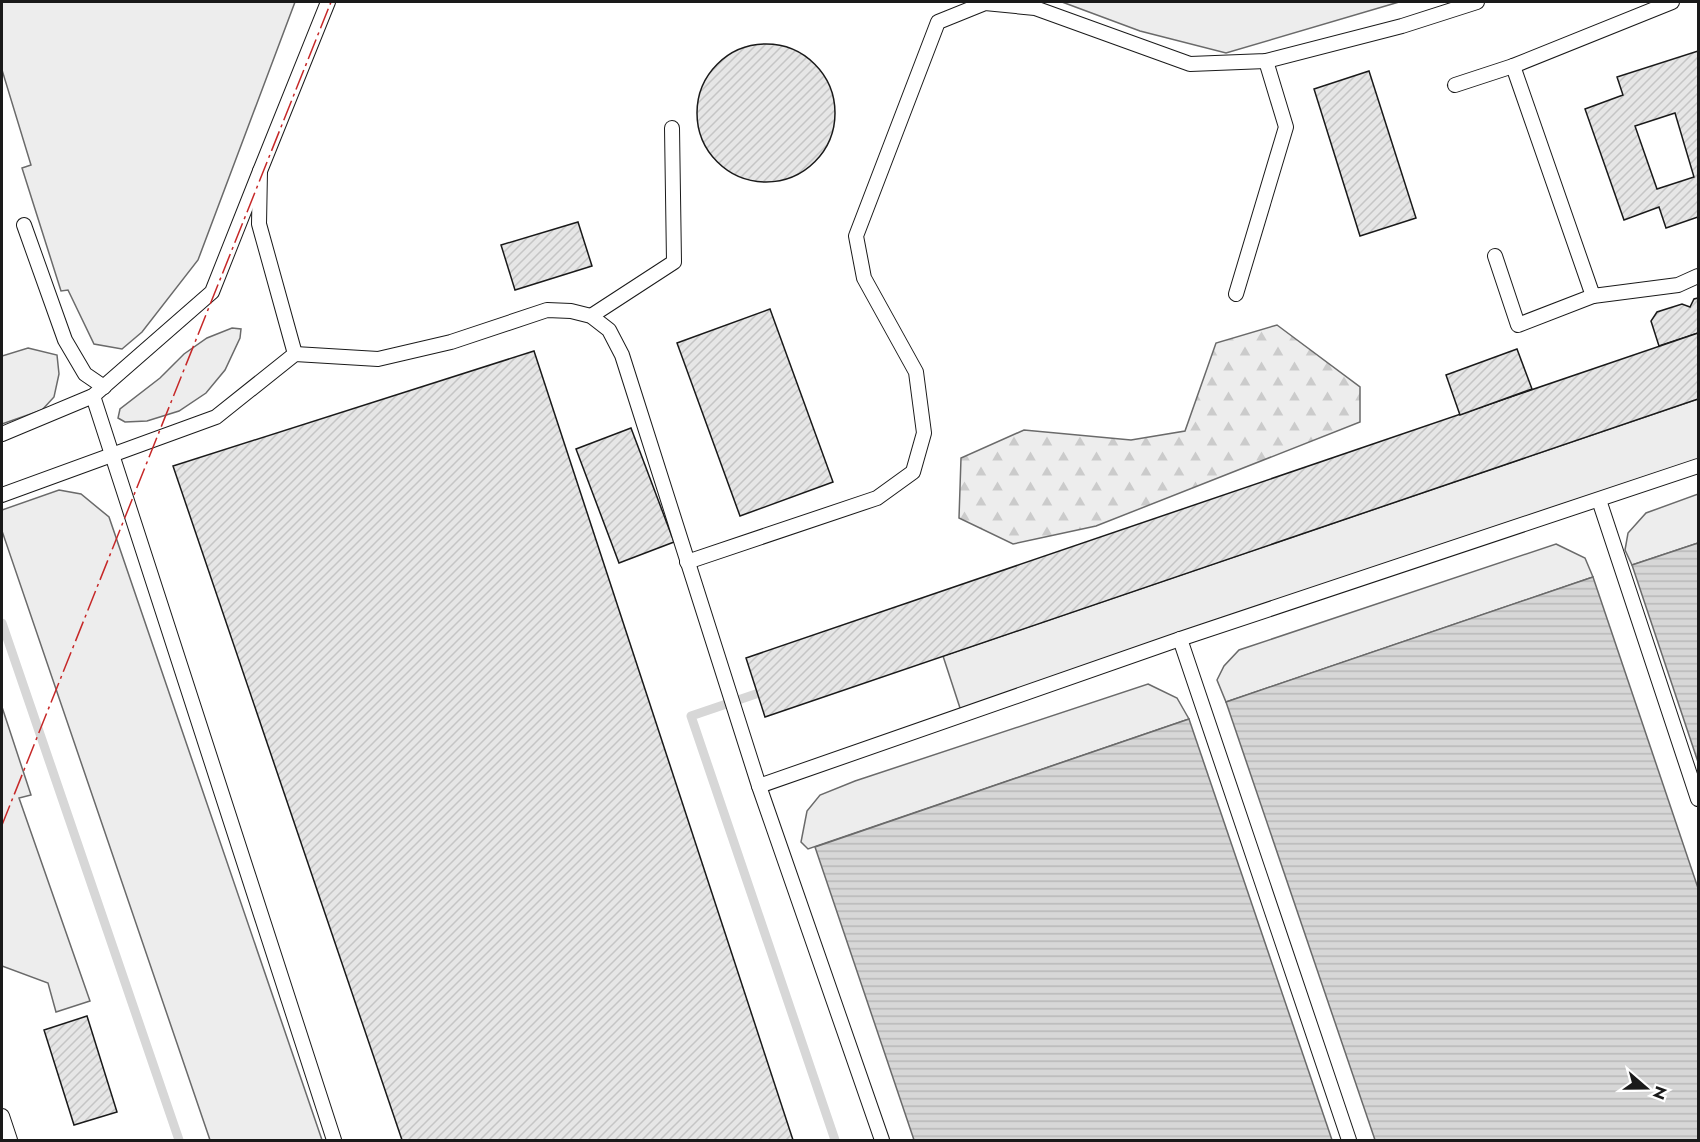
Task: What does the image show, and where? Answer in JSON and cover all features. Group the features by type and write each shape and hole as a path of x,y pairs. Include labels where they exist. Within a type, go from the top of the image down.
{"lane":[{"path":"2,434 98,391 212,292 328,2"},
{"path":"687,562 877,498 913,472 924,434 916,372 864,278 856,237 938,22 985,3 1035,8 1190,64 1266,61 1402,26 1477,2"},
{"path":"1455,85 1512,66 1672,2"},
{"path":"1236,294 1286,127 1266,61"},
{"path":"1512,66 1593,296"},
{"path":"591,316 674,262 672,128"},
{"path":"260,171 259,224 295,354"},
{"path":"24,225 65,340 98,391 111,457 334,1140"},
{"path":"1495,256 1518,325 1593,296 1678,285 1698,276"},
{"path":"2,495 216,417 295,354 378,359 451,342 547,310 572,310 591,316 609,330 622,355 759,786 882,1140"},
{"path":"759,786 1180,639 1698,466"},
{"path":"1599,500 1698,799"},
{"path":"1180,639 1349,1140"},
{"path":"2,1116 10,1140"}],"shaded area":[{"path":"2,2 295,2 198,260 142,332 122,349 94,344 68,290 61,291 22,168 31,165 2,70"},
{"path":"1062,2 1399,2 1226,53 1140,31"},
{"path":"232,328 241,329 240,338 225,370 206,393 179,411 147,421 125,422 118,418 120,409 160,378 184,354 207,338"},
{"path":"28,348 57,355 59,374 54,397 42,410 2,424 2,356"},
{"path":"1698,399 1698,460 961,711 943,656"},
{"path":"59,490 81,494 109,517 322,1140 210,1140 2,531 2,510"},
{"path":"1698,494 1698,543 1632,565 1625,550 1628,533 1646,513"},
{"path":"1698,543 1698,762 1632,565"},
{"path":"1556,544 1585,558 1593,577 1226,702 1217,680 1224,666 1239,650"},
{"path":"1593,577 1698,888 1698,1140 1375,1140 1226,702"},
{"path":"1148,684 1177,698 1189,719 808,849 801,842 807,811 820,795 855,781"},
{"path":"2,707 31,795 19,798 90,1001 56,1012 48,983 2,966"},
{"path":"1189,719 1332,1140 914,1140 815,847"}],"green space":[{"path":"1277,325 1360,387 1360,422 1096,526 1013,544 959,518 961,458 1024,430 1131,440 1185,431 1216,343"}],"building":[{"path":"766,44 793,49 805,55 815,64 824,74 830,86 835,113 830,140 824,152 815,162 805,171 793,177 766,182 739,177 727,171 717,162 708,152 702,140 697,113 702,86 708,74 717,64 727,55 739,49"},
{"path":"1698,51 1698,217 1666,228 1659,207 1624,220 1585,109 1623,95 1617,77","holes":["1675,113 1694,177 1657,189 1635,126"]},
{"path":"1369,71 1416,218 1360,236 1314,89"},
{"path":"578,222 592,266 515,290 501,245"},
{"path":"1698,298 1698,333 1659,346 1651,321 1657,312 1682,304 1690,307 1694,299"},
{"path":"770,309 833,482 740,516 677,343"},
{"path":"1698,333 1698,399 765,717 746,658"},
{"path":"1517,349 1532,389 1460,415 1446,375"},
{"path":"534,351 793,1140 402,1140 173,466"},
{"path":"631,428 674,542 619,563 576,449"},
{"path":"87,1016 117,1112 74,1125 44,1030"}],"waterway":[{"path":"2,623 179,1140"},
{"path":"768,690 691,716 835,1140"}],"power":[{"path":"2,825 331,2"}]}
